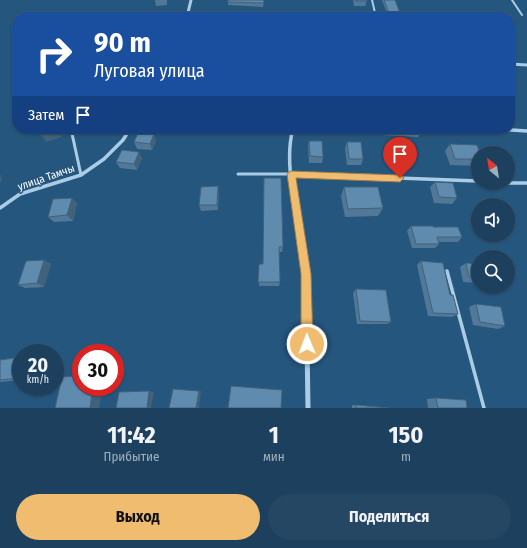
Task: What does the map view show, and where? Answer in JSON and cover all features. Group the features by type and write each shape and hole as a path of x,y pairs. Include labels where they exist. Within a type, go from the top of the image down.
{"street":[{"path":"188,12 191,0"},
{"path":"515,64 527,65"},
{"path":"515,130 527,131"},
{"name":"улица Тамчы","path":"0,208 20,194 81,175 104,160 127,134"},
{"path":"292,134 290,139 291,174 306,274 308,408"},
{"path":"291,174 471,181"},
{"path":"515,183 527,183"}],"lane":[{"path":"372,0 375,12"},
{"path":"512,0 522,15"},
{"path":"72,134 81,175"},
{"path":"238,174 291,174"},
{"path":"447,271 484,408"}],"building":[{"path":"228,0 264,0 263,3 228,2"},
{"path":"355,0 367,0 367,1 356,1"},
{"path":"384,0 395,0 400,12 389,12"},
{"path":"138,134 154,134 150,144 134,142"},
{"path":"309,141 322,141 323,157 310,156"},
{"path":"347,142 361,142 363,159 349,159"},
{"path":"450,144 477,145 471,146 471,159 455,159"},
{"path":"122,150 139,152 134,164 116,162"},
{"path":"264,178 281,178 283,247 279,247 280,282 258,282 259,264 263,264"},
{"path":"435,182 453,183 457,198 439,197"},
{"path":"218,186 217,205 199,205 201,187"},
{"path":"344,187 378,187 383,208 348,209"},
{"path":"72,198 67,215 48,217 53,199"},
{"path":"411,226 458,227 462,237 437,237 439,244 416,244"},
{"path":"44,260 37,283 18,285 26,261"},
{"path":"421,261 443,263 450,295 453,295 458,314 433,313"},
{"path":"466,263 471,263 471,277 469,277"},
{"path":"356,289 386,290 391,322 360,321"},
{"path":"476,304 501,307 505,326 480,322"},
{"path":"12,358 12,379 0,380 0,360"},
{"path":"72,376 72,396 92,396 90,408 55,408 58,396 64,396 64,377"},
{"path":"231,386 282,390 281,408 228,408"},
{"path":"173,389 199,391 196,408 169,408"},
{"path":"149,391 147,408 116,408 118,396 124,396 124,392"},
{"path":"436,398 466,400 467,408 438,408"},
{"path":"356,405 389,408 356,408"}],"route":[{"path":"307,344 306,274 291,174 400,178"}]}
